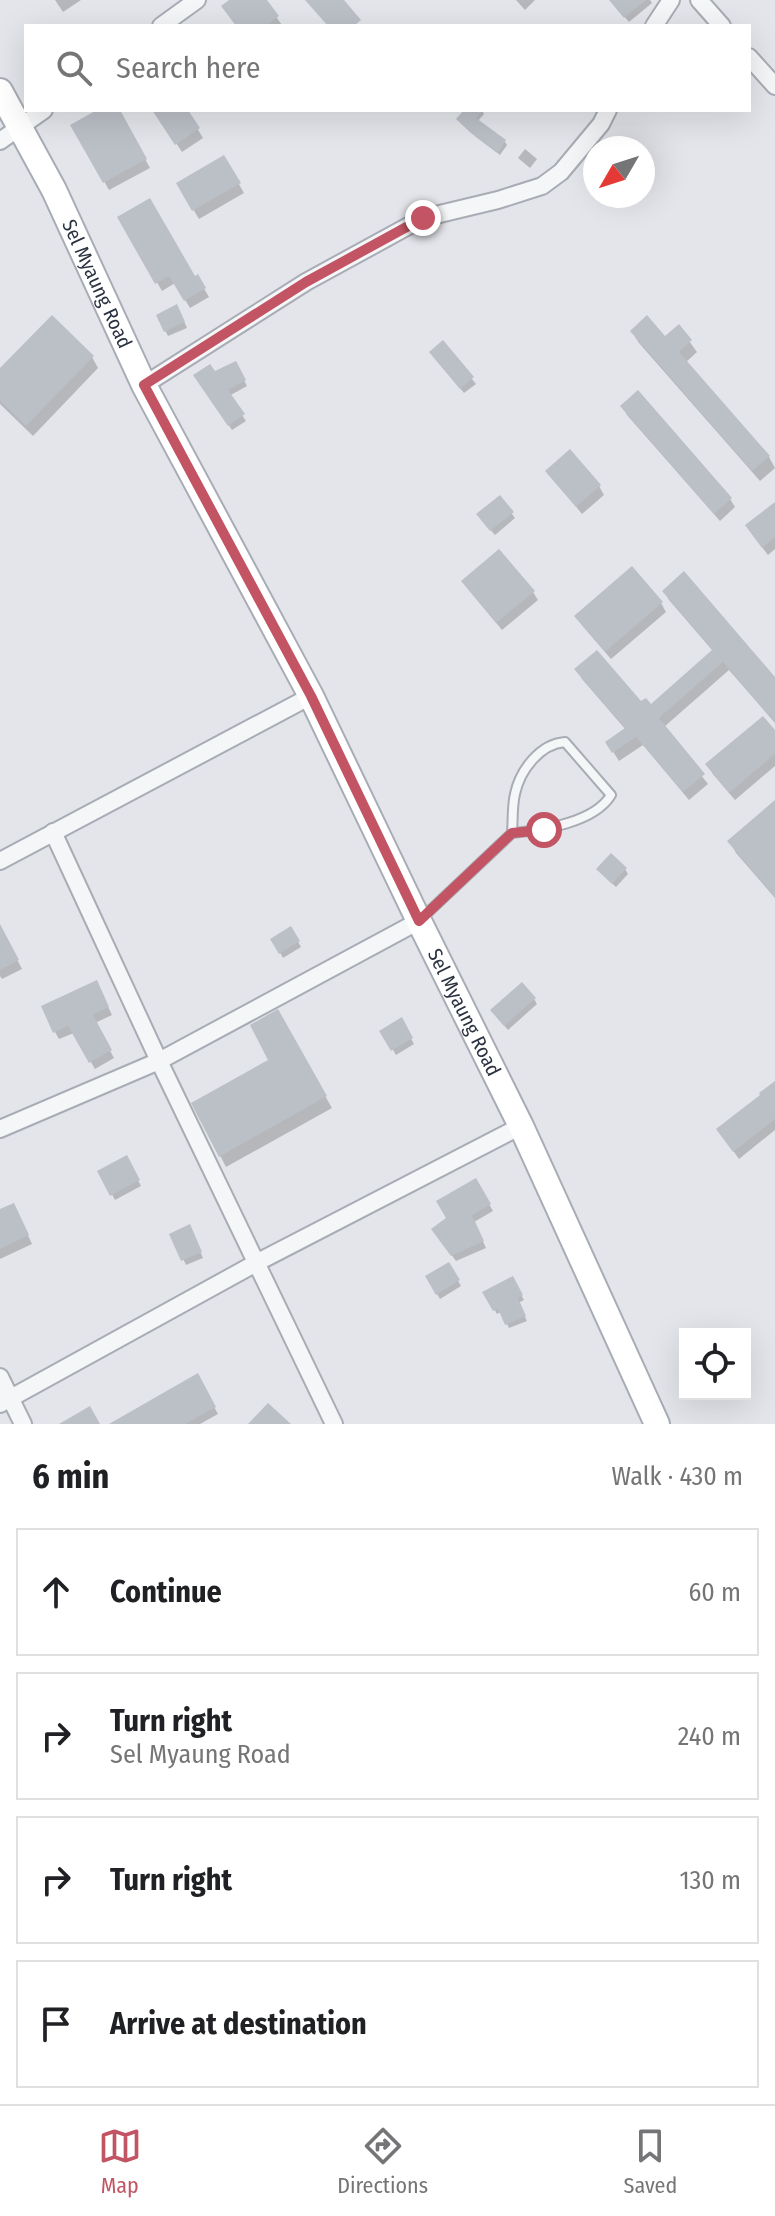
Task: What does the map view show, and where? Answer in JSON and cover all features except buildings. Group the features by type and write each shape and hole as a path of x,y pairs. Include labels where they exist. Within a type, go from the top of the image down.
{"main road":[{"name":"Sel Myaung Road","path":"0,91 10,134 54,190 144,385 311,696 521,1126 657,1424"}],"street":[{"path":"164,24 197,0"},
{"path":"655,24 671,0"},
{"path":"699,0 720,24"},
{"path":"751,59 775,86"},
{"path":"10,134 41,112"},
{"path":"144,385 306,282 423,218 542,186 561,172 601,124 607,112"},
{"path":"0,861 311,696"},
{"path":"53,832 159,1061 334,1424"},
{"path":"0,1129 159,1061 419,921"},
{"path":"5,1401 256,1263 521,1126"},
{"path":"0,1377 5,1401 23,1424"}],"lane":[{"path":"419,921 512,833 544,830 573,821 606,803 611,795 565,742 553,743 530,761 515,793 512,833"}],"route":[{"path":"423,218 306,282 144,385 311,696 419,921 512,833 544,830"}]}
